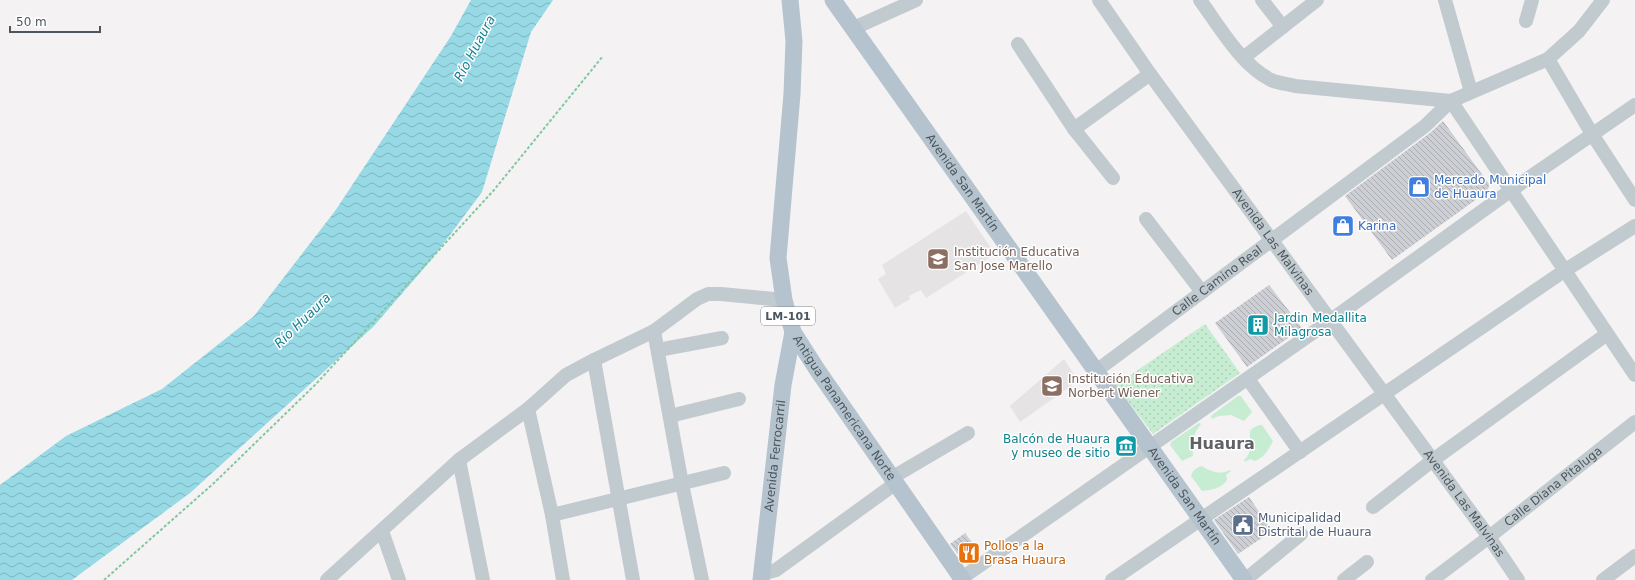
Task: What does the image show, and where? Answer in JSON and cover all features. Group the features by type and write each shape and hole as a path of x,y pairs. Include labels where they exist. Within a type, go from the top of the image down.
{"main road":[{"name":"Antigua Panamericana Norte","path":"790,0 794,41 792,94 778,258 784,300 793,332 961,579"},
{"name":"Avenida San Martín","path":"833,0 1245,580"},
{"name":"Avenida Ferrocarril","path":"761,577 783,385 793,332"}],"street":[{"path":"854,28 916,0"},
{"name":"Avenida Las Malvinas","path":"1099,0 1150,74 1385,394 1489,537 1518,580"},
{"path":"1200,0 1243,58 1256,70 1272,80 1295,86 1451,101 1548,59 1579,30 1603,0"},
{"path":"1262,0 1283,27"},
{"path":"1243,58 1317,0"},
{"path":"1445,0 1471,92"},
{"path":"1526,21 1532,0"},
{"path":"1018,44 1074,129 1114,178"},
{"path":"1548,59 1592,134 1635,200"},
{"path":"1074,129 1150,74"},
{"path":"1451,101 1635,375"},
{"name":"Calle Camino Real","path":"1096,371 1425,126 1451,101"},
{"path":"961,579 1248,379 1510,191 1635,105"},
{"path":"1146,219 1202,292"},
{"path":"1112,580 1564,271 1635,226"},
{"path":"328,580 459,460 528,409 566,375 654,331 697,299 708,294 784,300"},
{"path":"654,331 682,484 702,580"},
{"path":"1373,507 1433,460 1607,334"},
{"path":"658,350 722,338"},
{"path":"594,360 633,580"},
{"path":"1248,379 1300,452"},
{"path":"670,416 739,399"},
{"path":"528,409 552,515 563,580"},
{"name":"Calle Diana Pitaluga","path":"1432,580 1635,422"},
{"path":"761,577 776,570 894,480 968,433"},
{"path":"459,460 483,580"},
{"path":"552,515 724,473"},
{"path":"382,531 399,580"},
{"path":"1245,580 1301,534"},
{"path":"1603,580 1635,556"},
{"path":"1344,580 1367,562"}],"path":[{"path":"104,580 214,483 316,384 494,190 604,56"}],"shaded area":[{"name":"Institución Educativa San Jose Marello","path":"966,211 995,254 926,298 921,290 909,296 910,299 895,308 878,279 886,274 882,265"},
{"name":"Institución Educativa Norbert Wiener","path":"1064,359 1078,381 1020,422 1010,406"}],"green space":[{"path":"1205,324 1240,373 1153,434 1116,385"},
{"path":"1238,396 1241,396 1252,412 1244,421 1231,415 1219,416 1212,419 1212,415"},
{"path":"1199,423 1201,424 1196,431 1192,442 1193,456 1182,461 1170,445 1171,442"},
{"path":"1259,425 1262,425 1273,441 1261,458 1255,461 1250,459 1245,462 1244,460 1250,451 1250,432"},
{"path":"1202,466 1216,472 1231,471 1226,475 1227,480 1225,483 1219,487 1202,491 1191,476 1192,472 1198,467"}],"water":[{"name":"Río Huaura","path":"471,0 553,0 531,32 482,192 432,259 373,327 190,493 72,580 0,580 0,485 66,436 162,389 254,316 335,211 451,36"}],"building":[{"name":"Mercado Municipal de Huaura","path":"1443,121 1489,184 1488,191 1392,260 1345,196 1430,133"},
{"name":"Jardin Medallita Milagrosa","path":"1269,285 1302,328 1247,367 1215,323"},
{"name":"Municipalidad Distrital de Huaura","path":"1249,497 1272,531 1238,554 1214,520"},
{"path":"965,533 979,552 964,562 950,544"}],"place":[{"name":"Mercado Municipal de Huaura","path":"1419,187"},
{"name":"Karina","path":"1343,226"},
{"name":"Institución Educativa San Jose Marello","path":"938,259"},
{"name":"Jardin Medallita Milagrosa","path":"1258,325"},
{"name":"Institución Educativa Norbert Wiener","path":"1052,386"},
{"name":"Balcón de Huaura y museo de sitio","path":"1126,446"},
{"name":"Municipalidad Distrital de Huaura","path":"1243,525"},
{"name":"Pollos a la Brasa Huaura","path":"969,553"}],"district":[{"name":"Huaura","path":"1222,443"}]}
